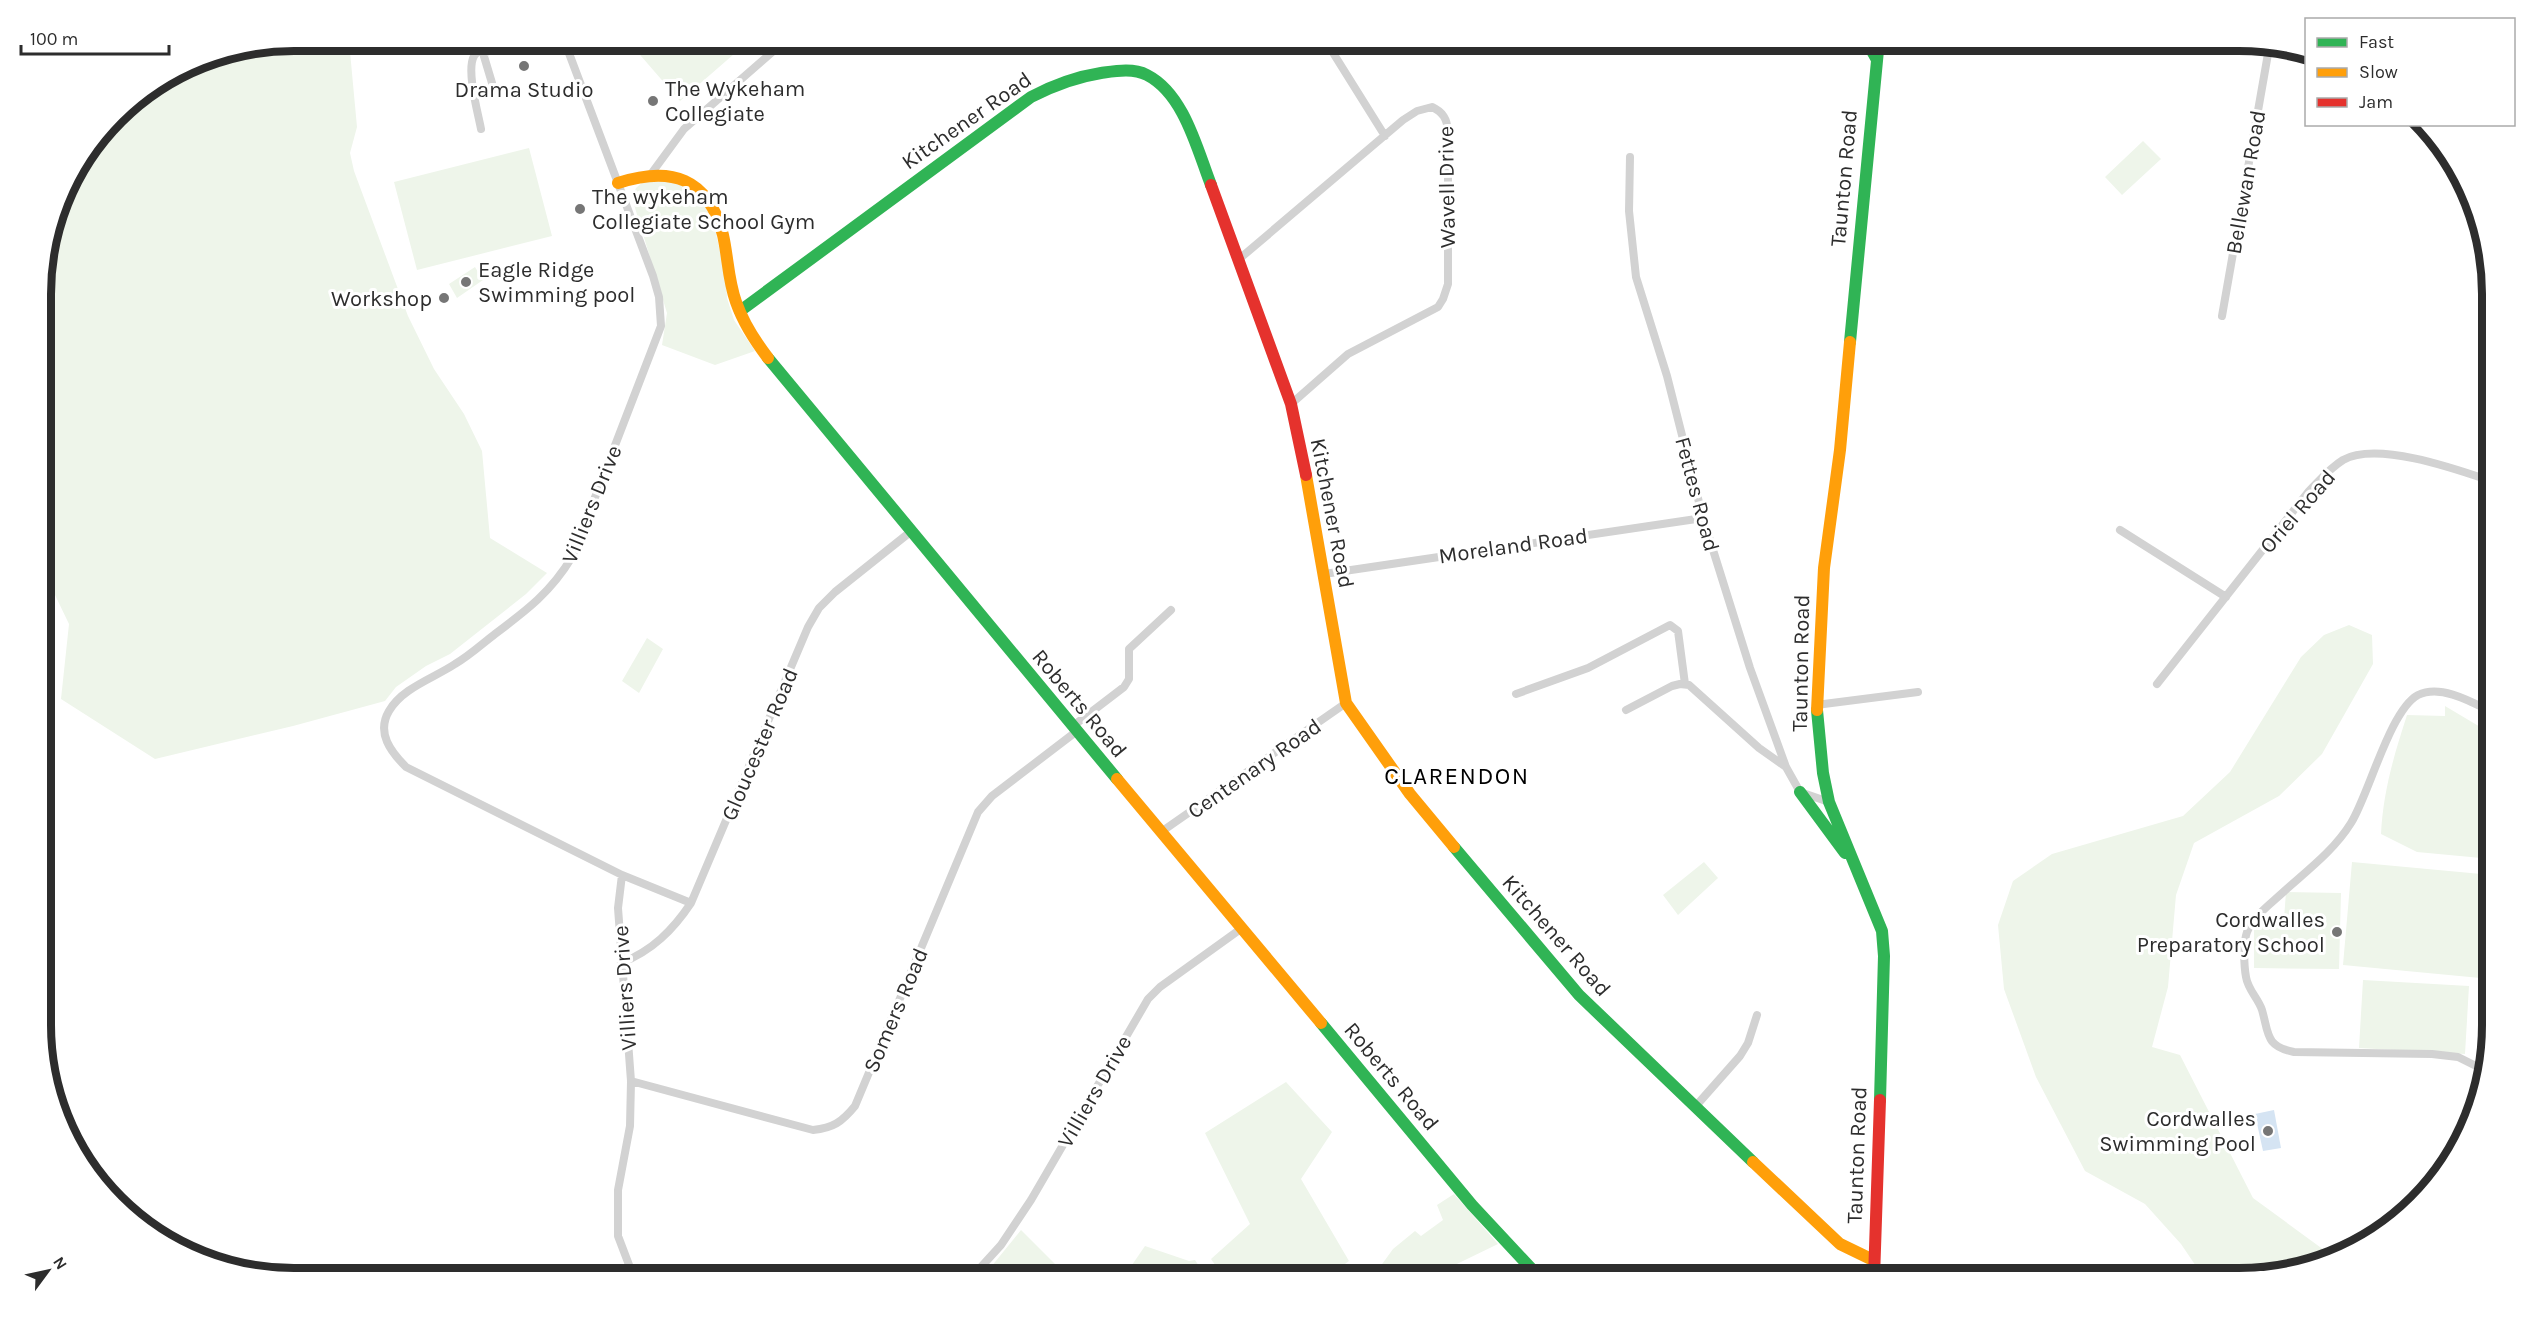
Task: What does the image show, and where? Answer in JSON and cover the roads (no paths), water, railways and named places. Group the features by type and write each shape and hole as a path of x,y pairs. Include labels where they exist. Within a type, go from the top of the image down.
{"street":[{"path":"479,51 472,62 471,73 481,129"},
{"path":"489,51 483,53 492,83"},
{"name":"Villiers Drive","path":"568,51 659,297 661,326 572,557 541,599 456,664 402,697 389,711 383,727 388,745 406,766 622,875 691,903"},
{"path":"651,174 684,129 773,51"},
{"path":"1332,51 1385,136"},
{"path":"1872,51 1876,58"},
{"name":"Taunton Road","path":"1873,1268 1884,956 1882,932 1876,912 1829,802 1823,773 1816,705 1824,568 1840,450 1877,51"},
{"name":"Bellewan Road","path":"2222,316 2268,53"},
{"name":"Kitchener Road","path":"740,311 1031,97 1057,83 1083,76 1125,70 1146,74 1159,82 1183,115 1291,404 1312,501 1346,703 1410,794 1579,995 1824,1231 1840,1244 1873,1260"},
{"name":"Wavell Drive","path":"1238,260 1403,120 1432,106 1438,109 1447,121 1448,284 1443,299 1430,312 1348,354 1291,404"},
{"name":"Fettes Road","path":"1630,157 1629,210 1636,277 1668,376 1703,518 1750,668 1786,767 1800,792"},
{"name":"Roberts Road","path":"618,183 651,174 672,174 695,186 712,206 718,217 726,248 730,284 744,322 767,357 909,533 1075,728 1454,1185 1509,1249 1529,1268"},
{"name":"Oriel Road","path":"2157,684 2309,491 2329,470 2345,459 2375,453 2413,458 2482,478"},
{"name":"Moreland Road","path":"1324,574 1703,518"},
{"path":"2120,530 2226,597"},
{"name":"Gloucester Road","path":"621,963 635,958 665,936 691,903 808,627 819,608 835,592 909,533"},
{"name":"Somers Road","path":"631,1081 813,1130 829,1128 843,1121 855,1106 978,812 992,796 1124,687 1129,679 1129,649 1172,610"},
{"path":"1516,694 1604,661 1670,625 1678,631 1685,684"},
{"path":"1626,710 1672,686 1685,684 1695,690 1759,748 1786,767"},
{"path":"1816,705 1918,692"},
{"path":"2478,1067 2458,1057 2432,1054 2295,1052 2277,1047 2268,1036 2261,1009 2247,981 2246,937 2257,916 2321,858 2351,823 2394,727 2408,702 2423,693 2438,692 2468,700 2482,707"},
{"name":"Centenary Road","path":"1161,832 1346,703"},
{"path":"1800,792 1829,802"},
{"path":"1800,792 1829,834 1852,860"},
{"name":"Villiers Drive","path":"622,875 618,908 631,1081 630,1126 618,1190 618,1236 629,1268"},
{"name":"Villiers Drive","path":"980,1268 1001,1245 1031,1200 1148,999 1160,987 1242,928"},
{"path":"1695,1107 1740,1056 1748,1043 1756,1015"}],"water":[{"name":"Cordwalles Swimming Pool","path":"2274,1110 2281,1148 2263,1151 2255,1114"}],"place":[{"name":"Drama Studio","path":"524,66"},
{"name":"The Wykeham Collegiate","path":"653,101"},
{"name":"The wykeham Collegiate School Gym","path":"580,209"},
{"name":"Eagle Ridge Swimming pool","path":"466,282"},
{"name":"Workshop","path":"444,298"},
{"name":"Cordwalles Preparatory School","path":"2337,932"},
{"name":"Cordwalles Swimming Pool","path":"2268,1131"}],"district":[{"name":"CLARENDON","path":"1457,776"}]}
